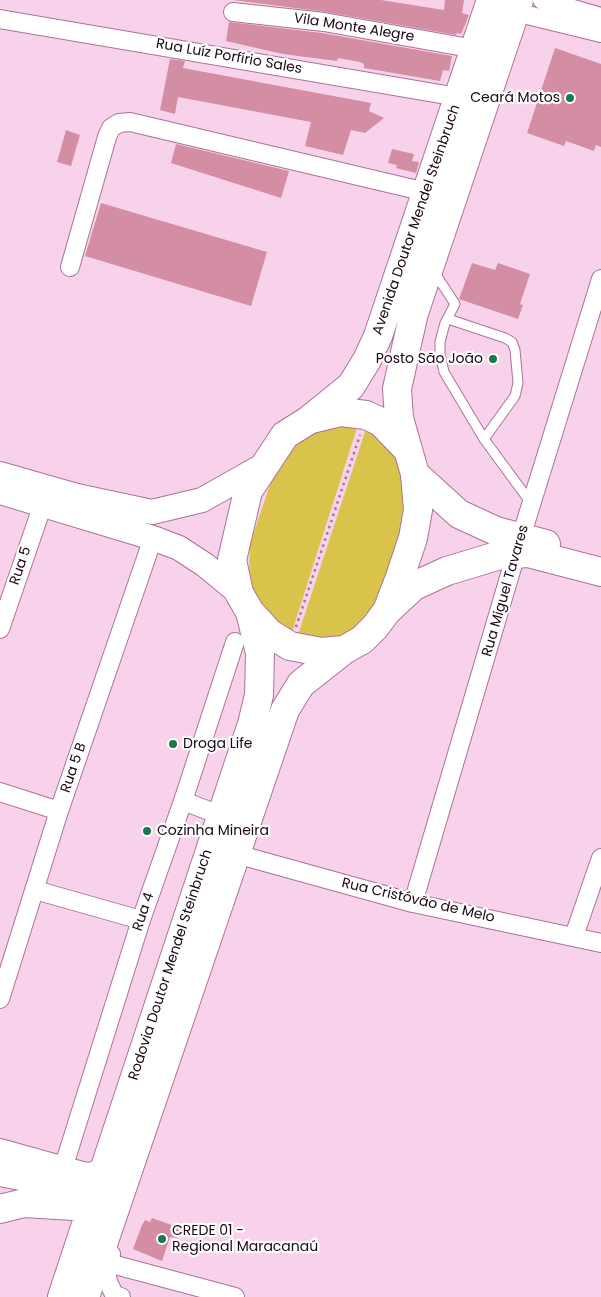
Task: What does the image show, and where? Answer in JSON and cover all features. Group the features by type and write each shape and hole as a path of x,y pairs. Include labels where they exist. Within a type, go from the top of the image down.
{"main road":[{"name":"Avenida Doutor Mendel Steinbruch","path":"309,420 351,386 367,360 378,336 491,0"},
{"name":"Avenida Doutor Mendel Steinbruch","path":"412,462 399,418 398,389 414,312 517,6"},
{"path":"309,420 341,412 366,416 381,422 412,462 459,514 542,556 601,572"},
{"name":"Rodovia Doutor Mendel Steinbruch","path":"85,1297 114,1175 220,815 252,724 258,695 260,653 232,560 248,491 285,434 309,420"},
{"name":"Rodovia Doutor Mendel Steinbruch","path":"62,1297 91,1203 114,1175 236,854 285,710 301,684 344,650 362,640 387,611 413,538 418,510 412,462"},
{"path":"387,611 414,586 447,571 500,555 519,545 601,558"},
{"path":"244,602 269,633 290,646 321,652 344,650"},
{"path":"0,1209 24,1203 91,1203"}],"street":[{"path":"542,0 561,3 601,16"},
{"path":"517,6 601,33"},
{"name":"Vila Monte Alegre","path":"233,12 324,22 475,49"},
{"name":"Rua Luíz Porfírio Sales","path":"0,19 458,98"},
{"path":"70,267 107,137 111,128 119,123 130,122 426,192"},
{"name":"Rua Miguel Tavares","path":"413,903 519,545 601,280"},
{"path":"0,474 77,496 152,512 202,500 264,465"},
{"path":"0,492 153,538 179,548 205,565 244,602"},
{"name":"Rua 5","path":"0,629 43,504"},
{"name":"Rua 5 B","path":"0,999 36,890 59,810 153,538"},
{"name":"Rua 4","path":"61,1177 141,920 183,801 235,642"},
{"path":"0,792 59,810"},
{"path":"183,801 220,815"},
{"name":"Rua Cristóvão de Melo","path":"236,854 413,903 601,943"},
{"path":"574,936 601,858"},
{"path":"36,890 141,920"},
{"path":"0,1151 61,1177 83,1190 91,1203"},
{"path":"0,1174 61,1177 114,1175 130,1191 107,1267 108,1282 114,1296 121,1297"},
{"path":"107,1267 235,1297"}],"lane":[{"path":"430,265 455,304 440,342 440,354 444,372 484,439 532,504"},
{"path":"448,318 505,338 512,342 515,350 518,382 515,396 484,439"}],"shaded area":[{"path":"342,424 357,428 291,635 281,629 262,607 254,592 249,576 250,544 274,473 285,456 301,439 317,429"},
{"path":"366,429 390,447 399,463 409,509 377,605 354,629 337,640 297,638"}],"building":[{"path":"233,0 381,0 444,10 445,0 464,0 462,13 469,15 461,34 457,33 456,35 326,12"},
{"path":"229,22 322,33 452,56 449,71 443,70 440,81 364,68 364,64 360,62 338,58 337,61 283,54 226,41"},
{"name":"Ceará Motos","path":"555,48 601,64 601,147 596,145 594,151 566,141 564,146 527,133"},
{"path":"170,59 185,61 183,68 371,103 369,111 384,118 365,133 351,130 343,155 305,146 311,122 178,97 175,114 160,110"},
{"path":"66,130 80,135 71,166 57,162"},
{"path":"176,144 289,171 281,198 171,163"},
{"path":"392,149 414,154 412,161 419,162 416,173 396,168 397,165 388,163"},
{"path":"101,203 267,252 251,306 85,256"},
{"path":"472,263 495,270 498,263 530,274 520,304 523,305 518,319 459,299"},
{"name":"CREDE 01 - Regional Maracanaú","path":"152,1218 180,1228 177,1238 170,1237 162,1261 133,1249 145,1220 150,1222"}],"place":[{"name":"Ceará Motos","path":"570,98"},
{"name":"Posto São João","path":"493,359"},
{"name":"Droga Life","path":"173,744"},
{"name":"Cozinha Mineira","path":"147,831"},
{"name":"CREDE 01 - Regional Maracanaú","path":"162,1239"}]}
